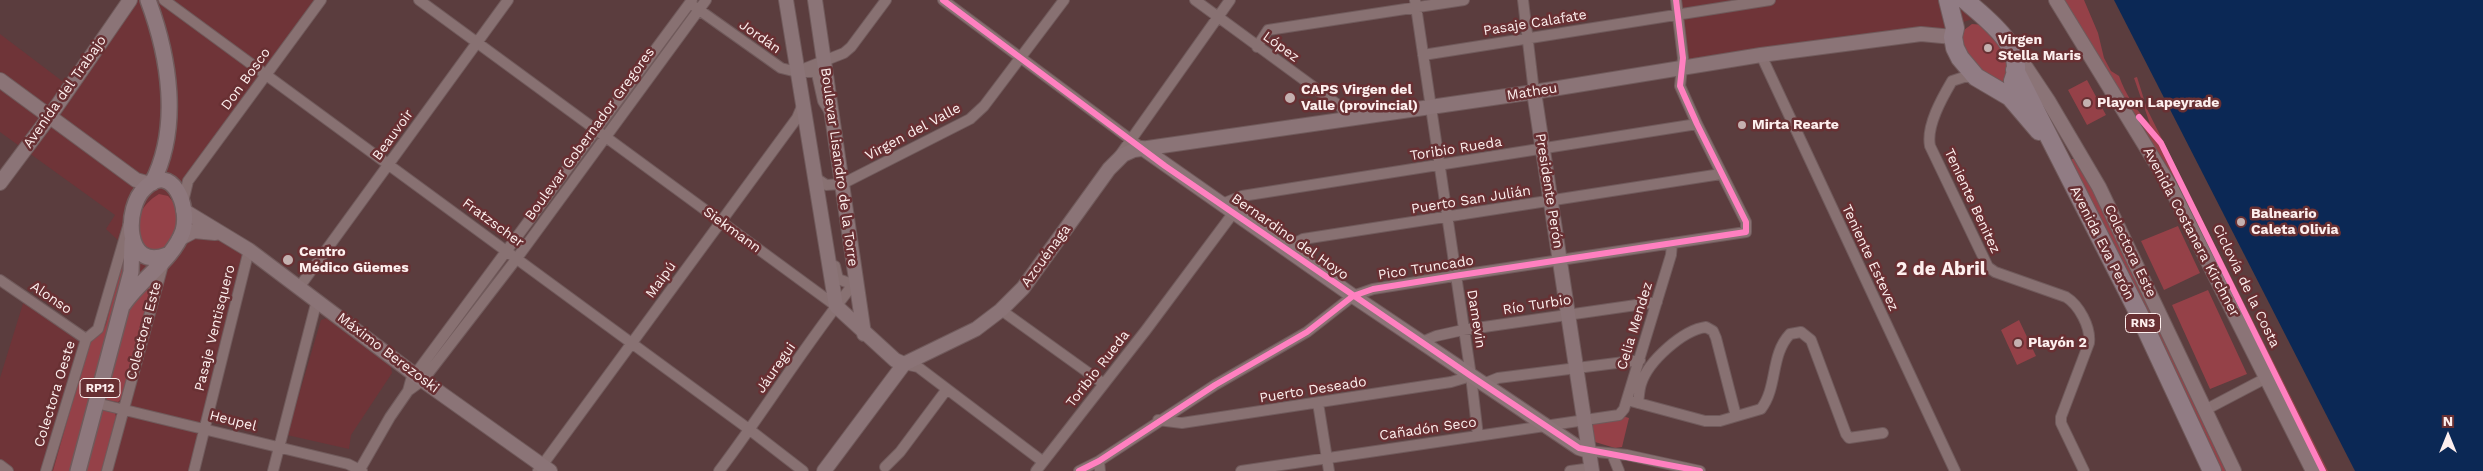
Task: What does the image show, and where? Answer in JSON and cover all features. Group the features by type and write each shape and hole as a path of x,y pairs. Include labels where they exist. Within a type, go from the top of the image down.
{"highway":[{"name":"Avenida Eva Perón","path":"1948,0 1960,58 1976,77 2010,97 2038,130 2068,178"},
{"name":"Avenida Eva Perón","path":"1965,0 2007,41 2013,56 2015,70 2068,178 2138,312 2212,471"},
{"path":"1954,32 1964,22 1975,18 1986,19"},
{"path":"1992,86 2009,84 2012,81 2015,70"}],"main road":[{"path":"132,242 135,248 145,256 156,257 172,248 184,222 183,208 174,185 168,155 169,95 167,77 157,26 148,0"},
{"path":"151,183 160,163 167,125"},
{"path":"151,183 163,180 174,185"},
{"name":"RP12","path":"78,471 123,305 133,259 134,212 141,192 151,183"},
{"name":"RP12","path":"123,305 137,286 172,248"}],"street":[{"name":"Avenida del Trabajo","path":"0,183 50,116 130,0"},
{"name":"Fratzscher","path":"164,0 265,76 508,251 803,471"},
{"name":"Don Bosco","path":"193,174 321,0"},
{"name":"Siekmann","path":"419,0 836,306 864,334 895,360 918,367 1042,461"},
{"name":"Beauvoir","path":"300,286 508,0"},
{"name":"Boulevar Gobernador Gregores","path":"419,377 508,251 706,0"},
{"name":"Boulevar Lisandro de la Torre","path":"786,0 836,306"},
{"name":"Boulevar Lisandro de la Torre","path":"815,0 864,334"},
{"path":"797,72 844,53 851,47 886,0"},
{"name":"Bernardino del Hoyo","path":"943,0 1142,148 1352,296 1579,448 1700,471"},
{"name":"Virgen del Valle","path":"842,184 970,119 984,106 1064,0"},
{"name":"López","path":"1195,0 1341,107 1348,118"},
{"name":"Azcuénaga","path":"824,471 904,364 919,355 962,337 1001,310 1023,288 1230,0"},
{"path":"1257,46 1268,30 1416,4 1464,0"},
{"name":"Presidente Perón","path":"1523,0 1542,149 1592,469"},
{"path":"1676,0 1683,68 1680,86 1722,174"},
{"name":"Pasaje Calafate","path":"1423,55 1770,0"},
{"name":"Avenida Costanera Kirchner","path":"2056,0 2170,186 2313,471"},
{"name":"Boulevar Gobernador Gregores","path":"419,377 517,258 689,1"},
{"name":"Jordán","path":"689,1 781,68 797,72 815,72 823,101 830,112"},
{"name":"Damevin","path":"1416,4 1454,276 1471,376 1478,436"},
{"name":"Matheu","path":"1115,162 1128,153 1142,148 1534,92 1761,55 1921,34 1954,32"},
{"name":"Colectora Este","path":"2007,41 2049,102 2088,165 2234,471"},
{"name":"Teniente Estevez","path":"1761,55 1955,471"},
{"name":"Teniente Benitez","path":"1976,77 1964,76 1952,81 1935,118 1929,136 1930,146 1988,267 1995,272 2066,297 2076,304 2090,334 2089,343 2061,417 2061,423 2084,471"},
{"path":"0,80 136,180 151,183"},
{"name":"Maipú","path":"541,470 631,343 797,118 803,104"},
{"name":"Toribio Rueda","path":"1222,204 1242,196 1697,124"},
{"path":"127,173 136,186 134,212"},
{"path":"174,185 193,174"},
{"path":"183,208 185,188 193,174"},
{"name":"Puerto San Julián","path":"1286,248 1303,239 1722,174"},
{"name":"Pico Truncado","path":"1079,471 1100,466 1158,420 1307,332 1352,296 1373,290 1454,276 1746,232 1746,222 1722,174"},
{"path":"816,178 826,185 842,184"},
{"name":"Máximo Berezoski","path":"183,208 226,234 300,286 541,470"},
{"name":"Colectora Oeste","path":"46,471 86,339 98,329 120,249 134,212"},
{"name":"Toribio Rueda","path":"1036,471 1234,212"},
{"path":"172,248 194,232 226,234"},
{"path":"823,232 833,250 838,279 849,283 856,280"},
{"name":"Celia Mendez","path":"1619,415 1627,400 1640,360 1672,243"},
{"name":"Colectora Este","path":"107,471 157,280 172,248"},
{"name":"Pasaje Ventisquero","path":"194,471 249,250"},
{"name":"Alonso","path":"0,280 86,339"},
{"name":"Jáuregui","path":"719,471 856,280"},
{"path":"273,471 317,300"},
{"name":"Río Turbio","path":"1422,342 1436,336 1463,330 1568,313 1657,302"},
{"path":"1001,310 1104,384"},
{"path":"1638,403 1641,382 1664,351 1687,333 1706,327 1713,330 1716,338 1736,416"},
{"path":"1627,400 1705,420 1720,420 1761,409 1768,397 1779,350 1790,334 1801,332 1811,340 1849,438 1854,439 1883,433"},
{"path":"1483,384 1498,378 1640,360"},
{"name":"Puerto Deseado","path":"1158,420 1182,423 1451,382 1471,376"},
{"path":"360,470 390,417 408,390 410,380 419,377"},
{"path":"2205,410 2266,378"},
{"path":"885,467 900,452 947,389"},
{"name":"Heupel","path":"96,403 205,428 360,470"},
{"path":"1318,403 1330,471"},
{"name":"Cañadón Seco","path":"1240,471 1619,415"},
{"path":"1612,454 1619,471"},
{"path":"0,465 8,471"},
{"path":"1570,471 1592,469"}],"shaded area":[{"path":"130,0 321,0 160,216 226,234 249,250 194,471 8,471 0,465 0,378 25,297 91,336 122,244 106,229 115,215 0,132 0,34 70,87"},
{"path":"1676,0 1965,0 1975,18 1955,28 1683,68"},
{"path":"2064,0 2084,0 2098,33 2104,58 2111,71 2119,76 2135,107 2150,124 2134,78 2137,77 2147,109 2328,471 2319,471 2176,181"},
{"path":"1972,24 1985,25 1998,43 2004,56 2007,70 2008,78 2004,82 1988,79 1965,54 1960,33"},
{"name":"Playon Lapeyrade","path":"2087,80 2106,115 2087,125 2068,90"},
{"path":"2072,159 2077,159 2082,164 2231,471 2220,471 2069,164"},
{"path":"159,194 168,196 176,205 180,225 167,246 160,252 144,246 138,231 139,217 142,210"},
{"path":"2178,226 2200,273 2164,290 2141,241"},
{"path":"126,247 130,255 73,471 53,471 89,343 102,333 106,324"},
{"path":"155,276 122,398 118,402 107,400 104,397 128,305"},
{"path":"2208,290 2247,374 2210,389 2172,305"},
{"path":"327,318 391,366 392,373 351,435 349,449 287,435 321,320"},
{"name":"Playón 2","path":"2019,320 2036,356 2017,365 2001,330"},
{"path":"107,408 115,412 116,417 103,471 84,471 100,410"},
{"path":"1619,415 1629,418 1622,447 1615,448 1595,442 1583,420"}],"water":[{"path":"2114,0 2483,0 2483,471 2355,471"}],"cycle path":[{"path":"943,0 1165,166 1579,448 1700,471"},
{"path":"1079,471 1099,461 1215,385 1307,332 1353,296 1373,289 1746,232 1746,222 1680,86 1683,58 1676,0"},
{"name":"Ciclovía de la Costa","path":"2139,117 2161,143 2323,471"}],"place":[{"name":"Virgen Stella Maris","path":"1988,48"},
{"name":"CAPS Virgen del Valle (provincial)","path":"1290,98"},
{"name":"Playon Lapeyrade","path":"2087,103"},
{"name":"Mirta Rearte","path":"1742,125"},
{"name":"Balneario Caleta Olivia","path":"2241,222"},
{"name":"Centro Médico Güemes","path":"288,260"},
{"name":"Playón 2","path":"2018,343"}],"district":[{"name":"2 de Abril","path":"1941,269"}]}
